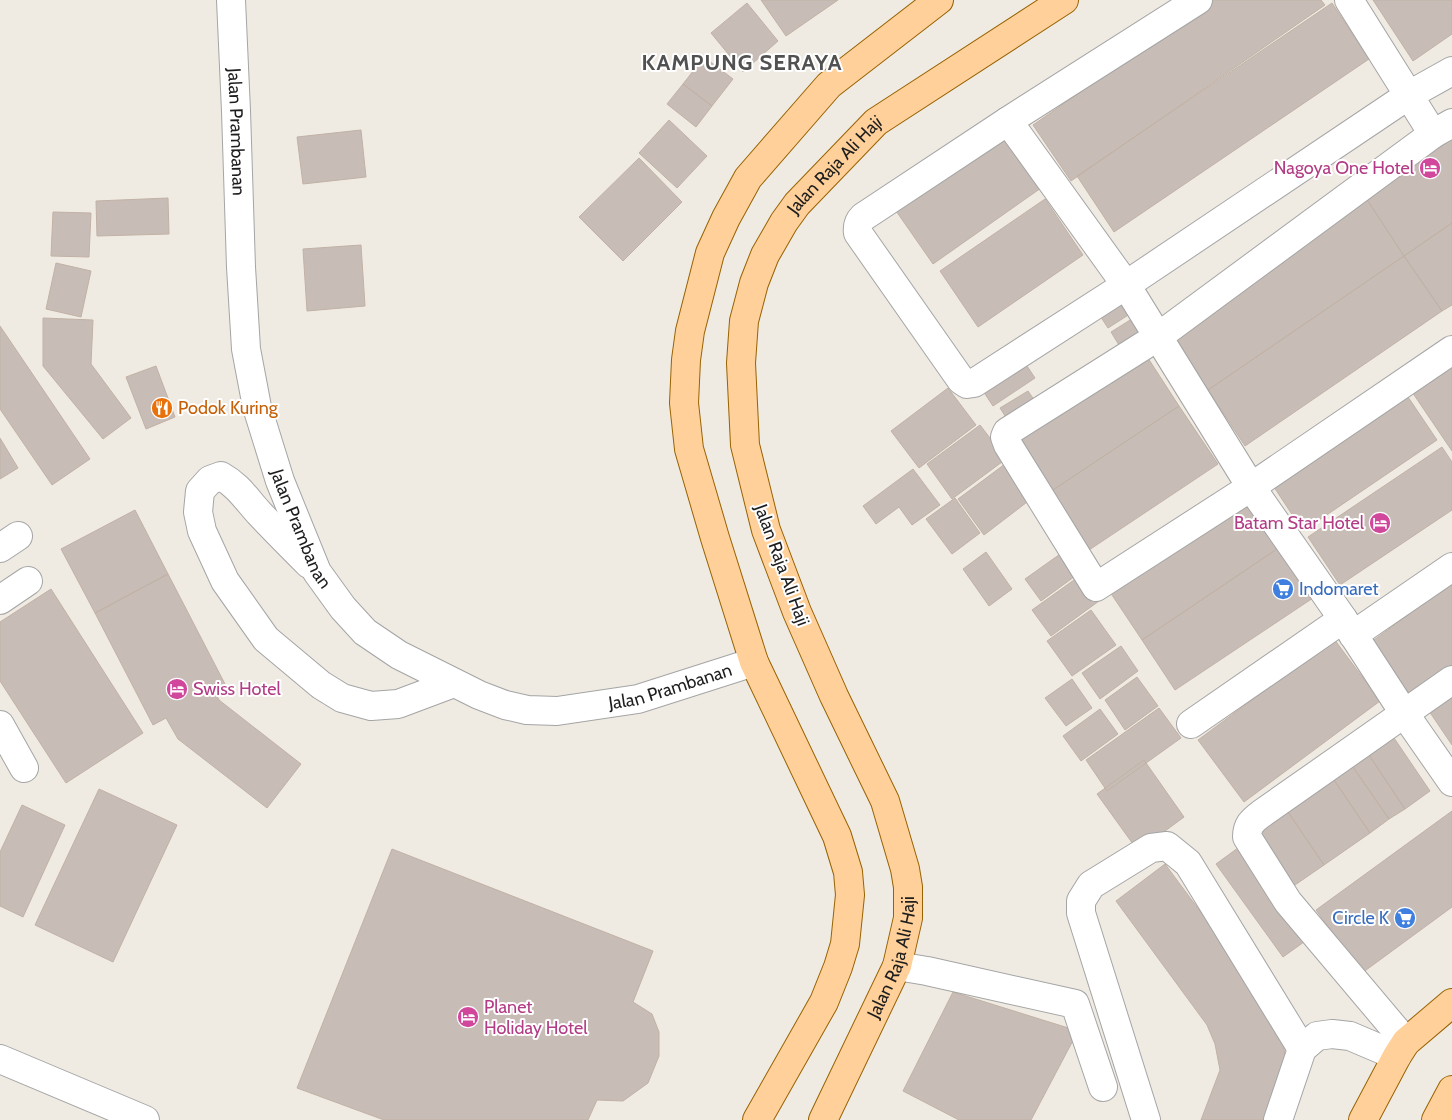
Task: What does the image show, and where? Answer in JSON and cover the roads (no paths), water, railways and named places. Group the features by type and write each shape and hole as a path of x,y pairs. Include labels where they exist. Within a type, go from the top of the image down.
{"main road":[{"path":"757,1120 824,1002 845,944 850,895 848,872 837,836 754,662 690,449 684,403 686,360 690,331 710,253 726,218 748,178 829,86 939,0"},
{"name":"Jalan Raja Ali Haji","path":"823,1120 897,966 908,918 908,887 905,869 885,802 830,687 797,612 766,530 745,445 741,363 744,321 754,283 765,255 784,222 797,204 876,122 1064,0"},
{"path":"1363,1120 1402,1049 1452,1003"},
{"path":"1436,1120 1452,1090"}],"street":[{"name":"Jalan Prambanan","path":"231,0 246,349 257,407 280,481 317,572 343,608 365,632 399,656 505,705 527,710 557,710 638,699 754,662"},
{"path":"1198,0 1008,121 863,217 857,227 858,233 961,380 967,384 974,383 1126,286 1409,95 1452,71"},
{"path":"1349,0 1409,95 1442,129 1159,336 1008,432 1005,437 1008,445 1096,587 1251,487 1452,350"},
{"path":"1008,121 1126,286 1159,336 1251,487 1452,782"},
{"path":"317,572 258,512 232,482 221,476 210,480 200,491 198,512 202,531 225,581 266,638 320,684 342,698 371,706 398,704 454,683"},
{"path":"1191,724 1348,627 1452,566"},
{"path":"0,600 28,581"},
{"path":"1402,1049 1288,902 1247,837 1247,830 1251,821 1452,680"},
{"path":"0,725 24,768"},
{"path":"1146,1120 1081,913 1081,902 1091,885 1151,848 1167,846 1188,863 1302,1049"},
{"path":"897,966 1075,1004 1103,1087"},
{"path":"1278,1120 1302,1049 1317,1036 1332,1034 1350,1036 1402,1049"},
{"path":"0,1059 145,1120"}],"place":[{"name":"Nagoya One Hotel","path":"1430,168"},
{"name":"Podok Kuring","path":"162,408"},
{"name":"Batam Star Hotel","path":"1380,523"},
{"name":"Indomaret","path":"1283,589"},
{"name":"Swiss Hotel","path":"177,689"},
{"name":"Circle K","path":"1405,918"},
{"name":"Planet Holiday Hotel","path":"468,1017"}],"district":[{"name":"KAMPUNG SERAYA","path":"742,62"}]}
